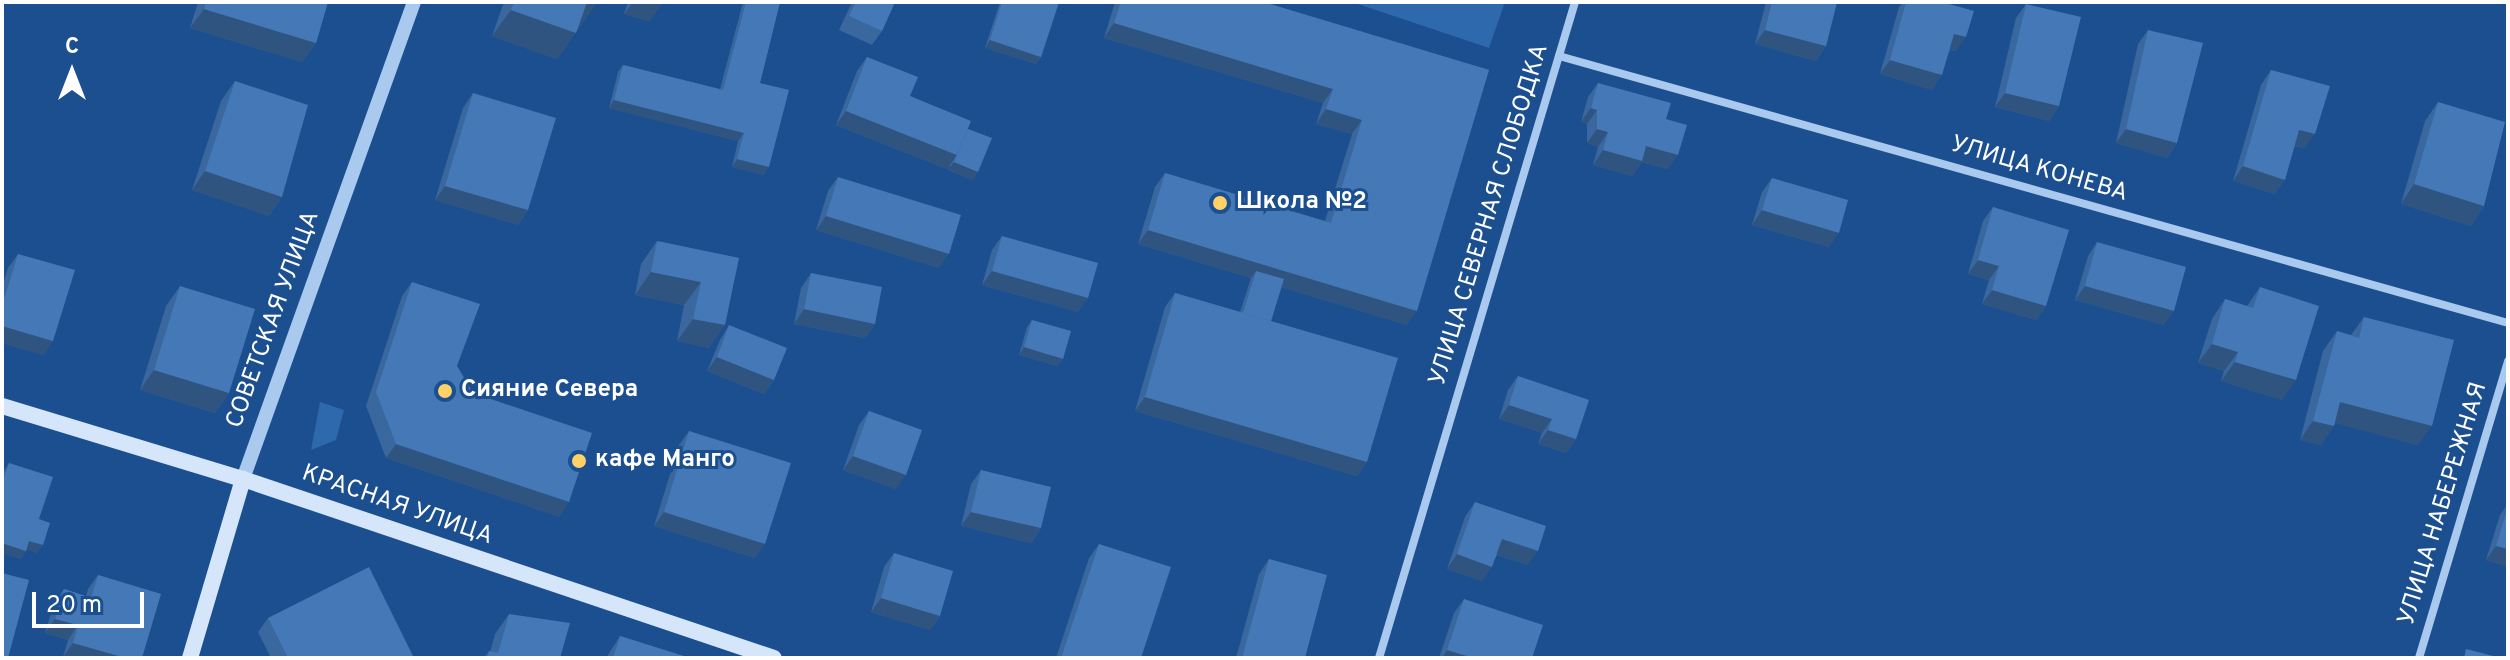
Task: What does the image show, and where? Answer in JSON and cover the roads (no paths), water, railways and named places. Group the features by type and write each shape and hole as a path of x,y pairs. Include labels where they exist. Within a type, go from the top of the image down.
{"main road":[{"name":"КРАСНАЯ УЛИЦА","path":"2,406 243,479 774,658"},
{"name":"СОВЕТСКАЯ УЛИЦА","path":"190,658 243,479"}],"street":[{"name":"СОВЕТСКАЯ УЛИЦА","path":"243,479 414,2"},
{"name":"УЛИЦА СЕВЕРНАЯ СЛОБОДКА","path":"1379,658 1575,2"},
{"name":"УЛИЦА КОНЕВА","path":"1559,56 2508,323"},
{"name":"УЛИЦА НАБЕРЕЖНАЯ","path":"2419,658 2508,361"}],"place":[{"name":"Школа №2","path":"1220,203"},
{"name":"Сияние Севера","path":"445,391"},
{"name":"кафе Манго","path":"579,461"}]}
